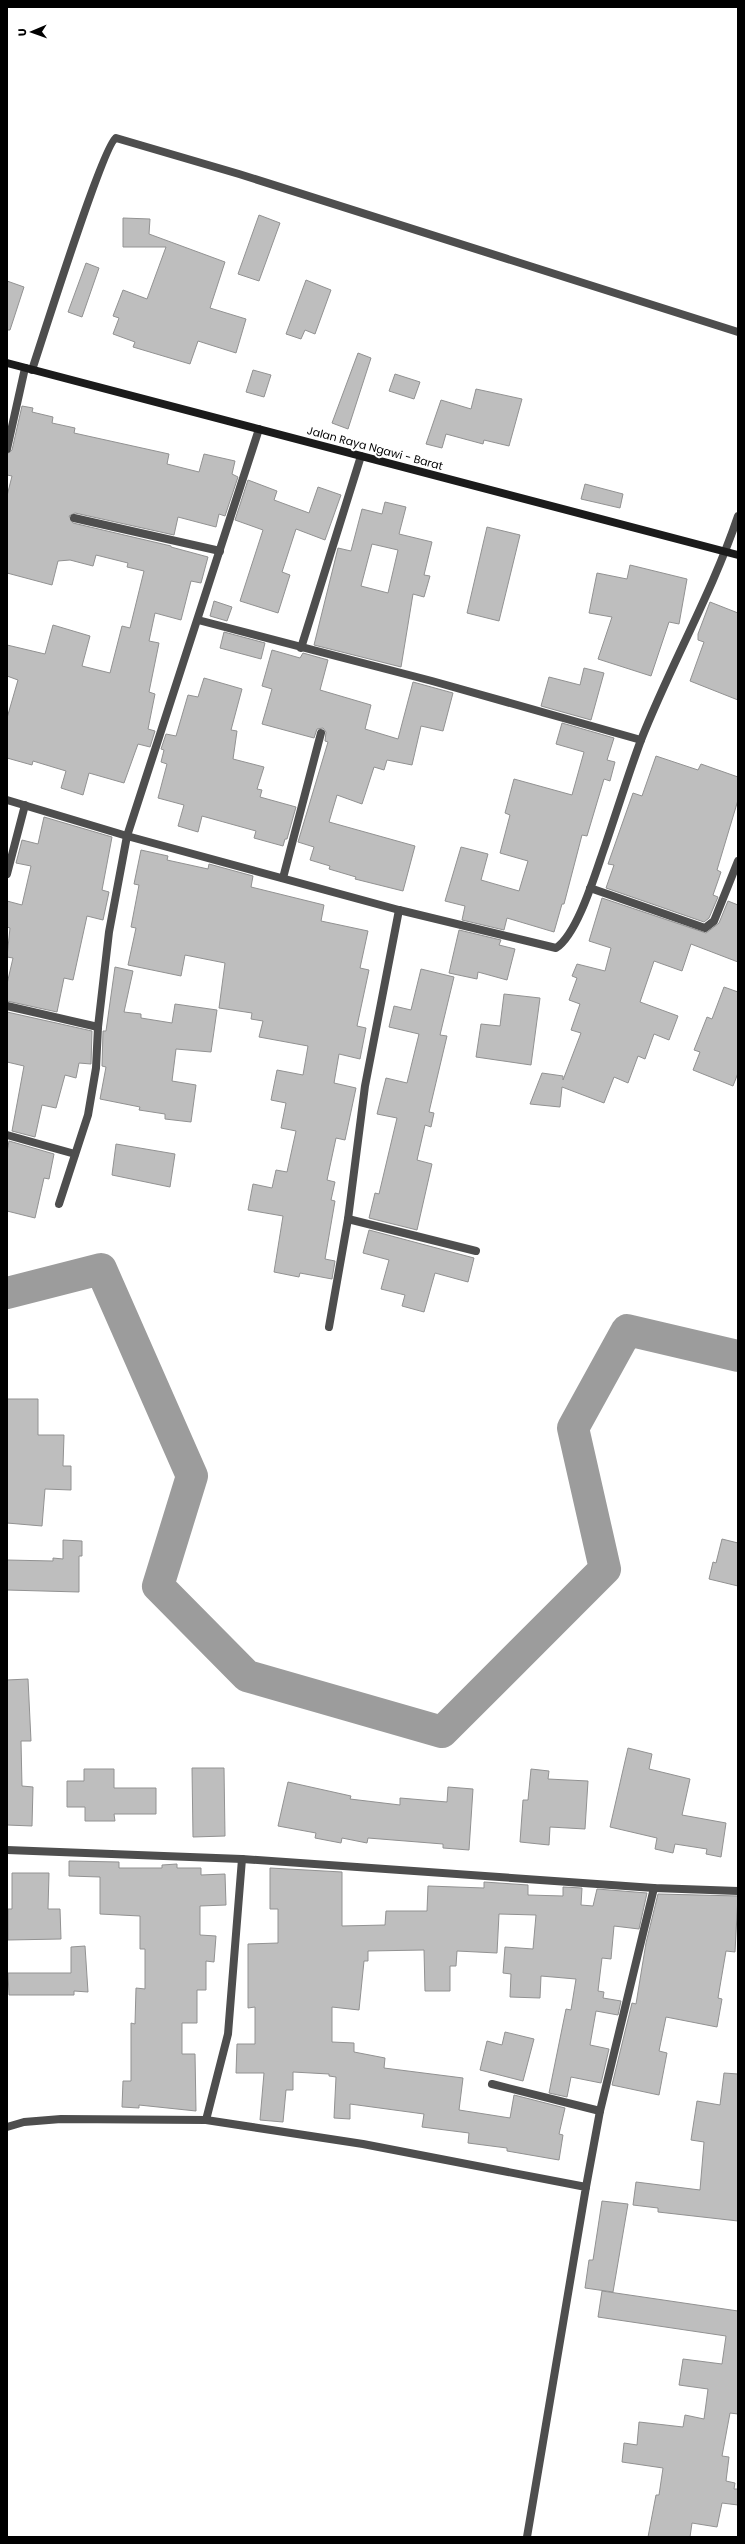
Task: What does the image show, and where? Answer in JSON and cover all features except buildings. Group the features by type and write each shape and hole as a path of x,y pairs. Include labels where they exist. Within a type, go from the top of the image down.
{"main road":[{"name":"Jalan Raya Ngawi - Barat","path":"7,363 738,555"}],"street":[{"path":"7,448 28,369 108,146 116,138 247,176 738,332"},
{"path":"59,1204 88,1115 96,1068 98,1027 109,932 127,836 259,429"},
{"path":"301,648 361,456"},
{"path":"7,800 127,836 399,910 556,948 563,944 590,888 641,740 726,552 738,516"},
{"path":"74,518 220,551"},
{"path":"198,620 432,681 641,740"},
{"path":"283,878 321,733"},
{"path":"7,874 25,805"},
{"path":"590,888 705,928 714,920 738,860"},
{"path":"329,1327 348,1219 365,1086 399,910"},
{"path":"7,1006 98,1027"},
{"path":"7,1135 75,1154"},
{"path":"348,1219 476,1252"},
{"path":"7,1850 242,1859 654,1888 738,1890"},
{"path":"206,2120 228,2034 242,1859"},
{"path":"527,2537 600,2111 654,1888"},
{"path":"492,2084 600,2111"},
{"path":"7,2127 24,2122 61,2119 206,2120 363,2144 586,2187"}],"waterway":[{"path":"7,1293 101,1269 192,1476 158,1586 247,1676 442,1732 605,1569 573,1428 627,1330 738,1356"}]}
